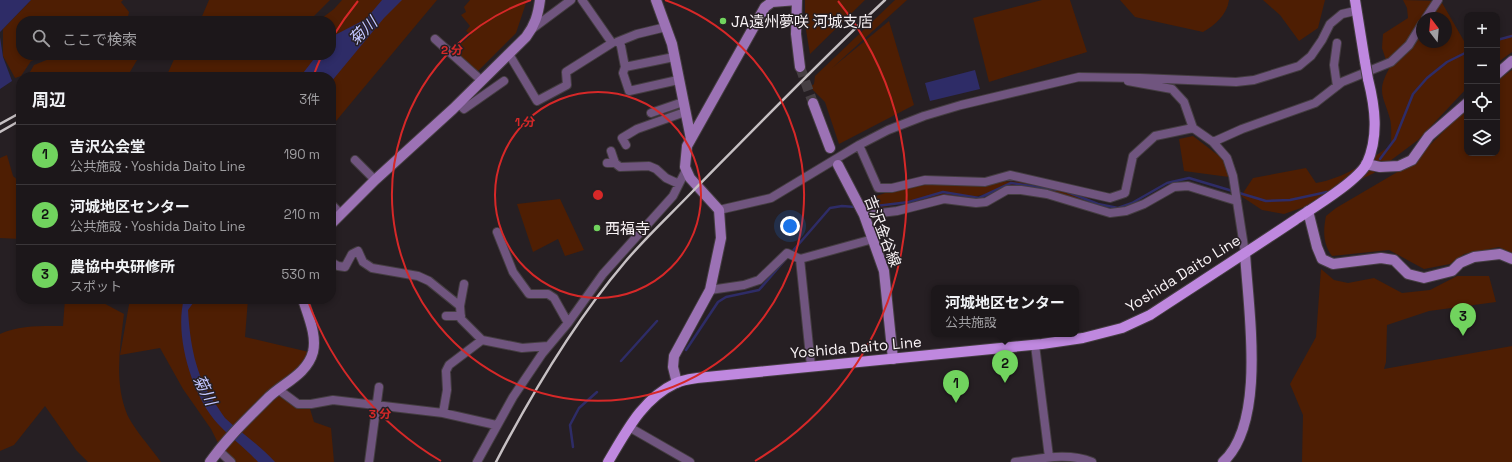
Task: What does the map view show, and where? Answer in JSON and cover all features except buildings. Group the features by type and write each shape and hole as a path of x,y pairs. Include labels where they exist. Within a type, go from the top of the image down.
{"main road":[{"path":"1354,0 1355,11"},
{"name":"Yoshida Daito Line","path":"608,462 629,427 652,398 677,383 697,378 1034,345 1083,338 1122,328 1150,315 1308,211 1351,180 1366,164 1373,143 1375,124 1374,106 1355,11"}],"street":[{"path":"532,29 539,13 540,0"},
{"path":"336,219 375,180 459,104 532,29 571,0"},
{"path":"582,0 612,44"},
{"path":"656,0 666,27 674,56 691,139"},
{"path":"677,383 673,367 674,356 710,290 722,238 719,210 690,178 686,170 684,160 687,146 765,7 772,2 797,0 796,34 800,68"},
{"path":"1430,12 1438,0"},
{"path":"719,210 771,198 859,145 888,130 924,116 960,105 1079,77 1118,77 1220,82 1254,80 1299,66 1311,56 1330,24 1342,14 1355,11"},
{"path":"509,54 537,101 568,85 566,72 612,44 637,34 666,27"},
{"path":"1213,142 1242,129 1315,103 1342,82 1391,62 1410,45 1416,34"},
{"path":"435,39 482,81"},
{"path":"620,40 625,67 623,73 630,91 678,80"},
{"path":"1337,43 1334,65 1337,86"},
{"path":"625,67 674,56"},
{"path":"1500,71 1512,61"},
{"path":"1118,77 1127,81 1172,89 1184,102 1193,128 1213,142 1227,158 1234,186 1245,253 1252,370 1250,392 1237,444 1230,456 1223,462"},
{"path":"459,104 464,109 504,81"},
{"path":"651,113 683,102"},
{"path":"813,103 830,148"},
{"path":"1366,164 1399,166 1412,160 1430,136 1464,106"},
{"path":"626,145 622,138 637,129 685,112"},
{"path":"859,145 878,188 892,188 925,180 985,182 1010,175 1110,198 1125,193 1133,156 1155,136 1193,128"},
{"path":"611,151 611,163 620,168 649,166 656,169 666,178 679,184"},
{"path":"355,160 375,180"},
{"name":"吉沢金谷線","path":"838,165 864,215 884,271 893,359"},
{"path":"477,462 496,425 513,397 548,346 568,323 603,274 673,196 686,170"},
{"path":"864,215 897,211 944,199 976,203 986,202 1007,190 1021,190 1047,194 1110,213 1126,211 1144,204 1174,188 1188,186 1236,199"},
{"path":"336,209 341,214"},
{"path":"1308,211 1316,247 1322,259 1333,264 1381,258 1394,260 1408,274 1424,278 1452,270 1460,263 1474,257 1500,254 1512,259"},
{"path":"497,232 513,272 529,294 548,294 554,298 568,323"},
{"path":"710,290 744,285 758,280 787,253 798,258 873,239"},
{"path":"336,265 345,267 352,254 358,251 363,262 372,268 418,276 429,281 460,306"},
{"path":"798,258 811,366"},
{"path":"464,284 460,306 461,319 482,340 522,348 548,346"},
{"path":"210,462 219,448 265,401 307,366 313,353 314,341 304,304"},
{"path":"446,316 461,316"},
{"path":"443,413 446,390 446,371 449,365 482,340"},
{"path":"1034,345 1049,457"},
{"path":"369,462 379,387"},
{"path":"279,390 298,404 311,404 332,400 443,413 496,425"},
{"path":"629,427 690,462"},
{"path":"219,448 231,462"},
{"path":"1015,462 1049,457 1074,456 1092,462"}],"shaded area":[{"path":"31,0 123,0 121,2 129,12 128,16 16,16 16,60 34,60 31,61 24,72 16,72 15,78 3,56 3,29"},
{"path":"209,0 330,0 314,16 202,16"},
{"path":"342,0 437,0 336,121 336,72 168,72 174,60 336,60 336,16 325,16"},
{"path":"470,0 527,0 516,33 478,71 454,50 471,35 466,31 470,26 461,15 466,12 464,7"},
{"path":"805,0 865,0 810,54 805,24"},
{"path":"895,0 907,0 832,68 889,21 914,105 839,144 825,102 810,87 814,84 815,76"},
{"path":"1042,0 1070,0 1087,52 989,82 973,18"},
{"path":"1120,0 1229,0 1226,10 1220,19 1203,32 1135,17"},
{"path":"1263,0 1325,0 1318,28 1299,41 1280,15"},
{"path":"1403,0 1441,1 1447,12 1416,12 1416,48 1452,48 1452,20 1464,41 1464,91 1418,140 1374,173 1304,207 1284,214 1262,210 1241,196 1253,178 1306,168 1316,183 1327,181 1355,168 1391,145 1391,122 1382,94 1383,83 1389,69 1382,48 1383,34 1408,18 1407,8"},
{"path":"1512,34 1512,52 1500,61 1500,48 1500,39"},
{"path":"46,60 137,60 130,72 30,72 34,65"},
{"path":"1512,70 1512,253 1499,247 1464,254 1450,264 1424,269 1389,250 1332,256 1324,237 1326,216 1336,208 1411,164 1464,111 1464,156 1500,156 1500,79"},
{"path":"1193,136 1223,159 1229,177 1184,171 1179,139"},
{"path":"7,155 13,176 16,179 16,239 0,238 0,158"},
{"path":"950,180 1023,182 1091,198 1080,200 1010,187 967,199 939,196 869,210 868,199 888,192"},
{"path":"560,199 584,250 565,256 558,239 533,252 517,204"},
{"path":"1321,269 1334,280 1348,283 1374,278 1402,293 1430,290 1457,276 1489,276 1496,302 1429,311 1387,325 1386,362 1384,369 1512,346 1512,462 1302,462 1303,415 1290,384 1316,337"},
{"path":"65,304 105,304 124,314 119,364 120,390 123,402 127,414 134,426 161,462 88,462 76,450 45,406 14,445 0,451 0,334 15,329 39,326 63,326"},
{"path":"129,304 248,304 245,337 313,353 274,393 293,405 310,409 314,422 331,428 334,462 230,462 224,455 211,429 183,389 160,348 120,355"}],"water":[{"path":"0,0 31,0 0,32"},
{"name":"菊川","path":"382,0 402,0 384,18 336,76 336,72 304,72 313,60 336,60 336,34 366,19"},
{"path":"0,37 3,57 12,81 0,89"},
{"path":"975,70 980,89 930,101 925,83"},
{"name":"菊川","path":"183,304 192,304 188,310 192,346 202,380 214,402 225,418 275,462 258,462 218,424 200,398 193,382 184,347 181,330"}],"waterway":[{"path":"1500,39 1512,36"},
{"path":"1380,159 1395,139 1413,94 1427,78 1447,62 1464,54"},
{"path":"1065,191 1098,204 1118,208 1132,203 1167,183 1189,178 1266,201 1290,200 1327,192"},
{"path":"868,207 909,202 943,192 979,198 1011,183 1058,190"},
{"path":"686,350 718,302 726,297 759,290 830,208 842,206 855,207"},
{"path":"621,361 657,321"},
{"path":"573,447 570,425 579,408 597,392"}],"tunnel":[{"path":"800,67 813,103"}],"railway":[{"path":"496,462 539,384 571,333 625,262 788,95 885,0"},
{"path":"0,124 16,115"},
{"path":"0,132 16,123"}],"place":[{"name":"JA遠州夢咲 河城支店","path":"723,21"},
{"name":"西福寺","path":"597,228"},
{"name":"農協中央研修所","path":"1463,336"},
{"name":"河城地区センター","path":"1005,383"},
{"name":"吉沢公会堂","path":"956,403"}]}
